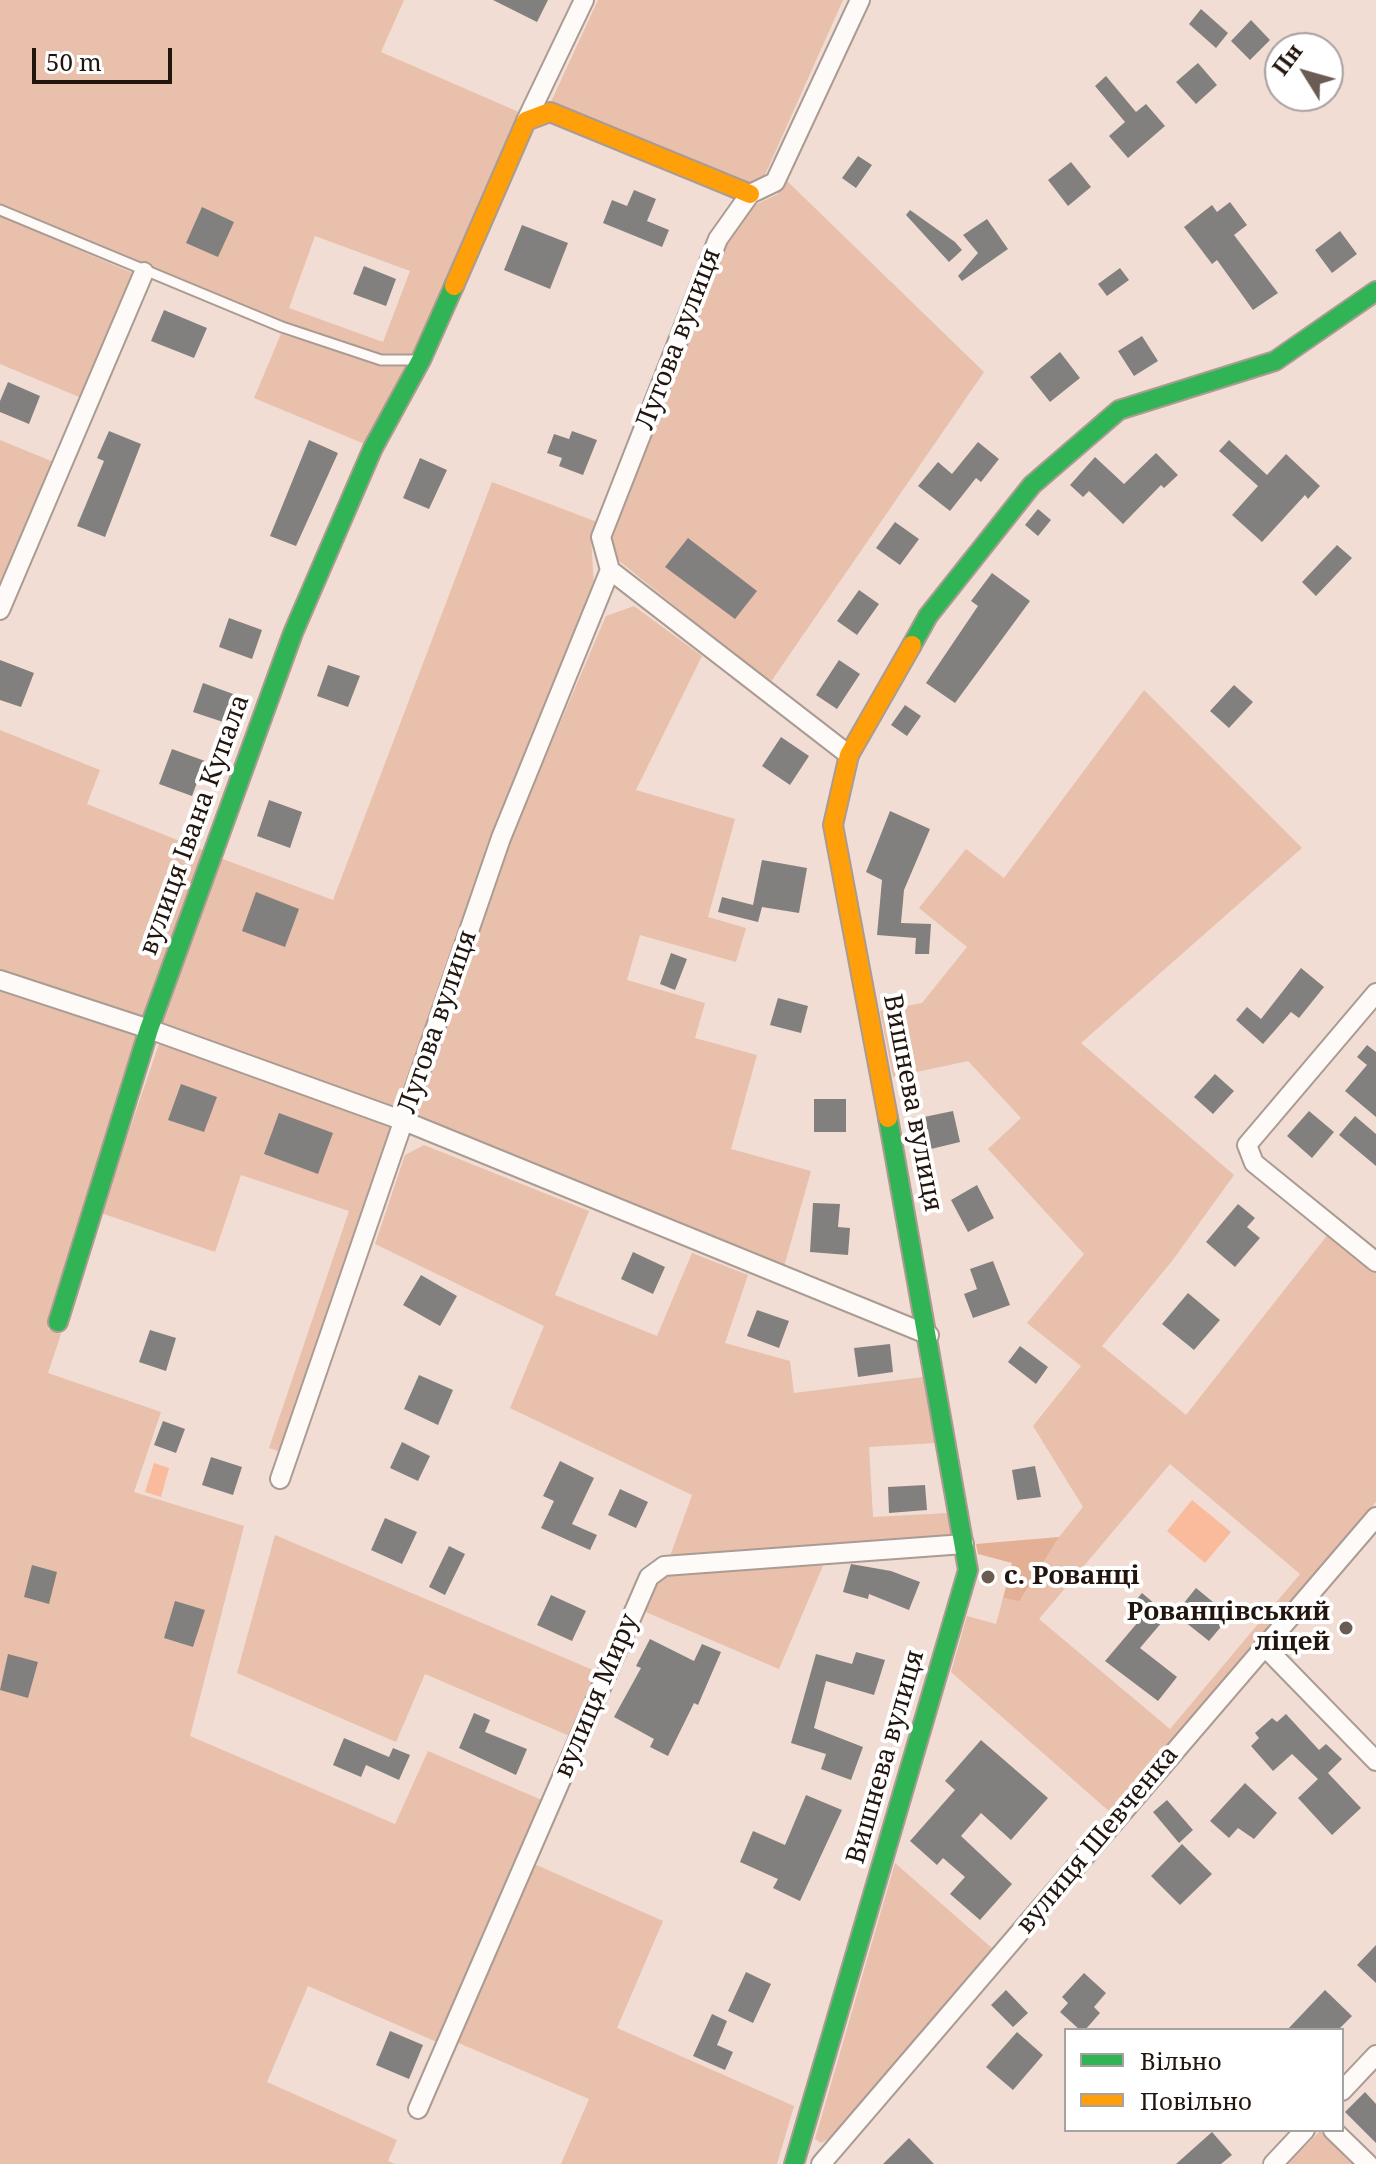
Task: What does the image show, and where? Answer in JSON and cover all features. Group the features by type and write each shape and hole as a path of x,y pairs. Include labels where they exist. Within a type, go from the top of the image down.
{"street":[{"path":"526,121 584,0"},
{"name":"Лугова вулиця","path":"280,1479 501,838 610,570 601,537 718,239 750,194 775,182 860,0"},
{"path":"526,121 550,112 750,194"},
{"name":"вулиця Івана Купала","path":"58,1322 149,1029 293,633 373,448 421,360 526,121"},
{"path":"0,610 144,272"},
{"name":"Вишнева вулиця","path":"794,2164 968,1570 929,1335 833,825 849,755 928,616 1032,485 1119,410 1275,361 1376,291"},
{"path":"610,570 849,755"},
{"path":"0,980 149,1029 404,1121 929,1335"},
{"path":"1376,993 1247,1145 1254,1163 1376,1262"},
{"name":"вулиця Шевченка","path":"821,2164 1376,1517"},
{"name":"вулиця Миру","path":"418,2109 649,1577 664,1566 964,1544"},
{"path":"1264,1646 1376,1761"},
{"path":"1344,2089 1376,2055"},
{"path":"1273,2164 1303,2132"},
{"path":"1335,2132 1368,2164"}],"lane":[{"path":"0,210 282,327 381,360 421,360"}],"shaded area":[{"path":"0,0 404,0 381,52 521,113 415,354 382,354 284,322 0,204","holes":["315,236 410,271 383,342 289,308"]},
{"path":"598,0 843,0 764,177 748,185 550,104"},
{"path":"785,179 984,372 770,683 618,560 609,538 725,243 755,205 778,194"},
{"path":"0,216 137,275 84,399 0,364"},
{"path":"281,334 380,365 409,366 367,445 254,398"},
{"path":"0,440 56,463 0,595"},
{"path":"492,482 597,522 591,538 594,586 399,1110 160,1023 220,858 333,900"},
{"path":"634,606 702,656 636,790 735,819 708,917 746,928 736,962 640,935 627,980 705,1003 695,1038 757,1055 731,1149 811,1171 783,1270 417,1117 509,842 606,616"},
{"path":"1144,690 1302,848 1081,1043 1234,1175 1172,1261 1102,1346 1186,1415 1329,1233 1376,1273 1376,1502 1111,1813 951,1672 967,1616 996,1624 1003,1598 1021,1600 1059,1537 1083,1507 1033,1426 1081,1366 1027,1323 1084,1254 988,1149 1021,1118 968,1061 893,1077 880,1011 922,1003 967,947 919,908 966,849 1004,878","holes":["1170,1464 1300,1574 1170,1729 1039,1619"]},
{"path":"0,730 100,770 87,804 205,851 145,1018 0,970"},
{"path":"0,990 140,1036 48,1329 61,1334 48,1373 161,1412 134,1492 244,1526 190,1736 395,1824 428,1751 544,1801 439,2043 308,1986 267,2082 397,2140 388,2161 395,2164 0,2164"},
{"path":"159,1044 392,1123 281,1452 269,1448 349,1211 241,1175 215,1252 101,1213"},
{"path":"424,1145 589,1211 555,1295 657,1336 692,1253 748,1275 725,1343 790,1361 794,1393 923,1377 935,1443 869,1447 873,1517 948,1513 953,1538 669,1559 692,1495 510,1408 544,1326 375,1244 405,1155"},
{"path":"154,1463 169,1468 161,1497 145,1492"},
{"path":"1192,1500 1231,1532 1205,1563 1167,1531"},
{"path":"275,1535 600,1673 572,1737 425,1674 396,1742 237,1673"},
{"path":"1059,1537 1020,1601 1003,1598 1012,1563 978,1554 976,1544"},
{"path":"825,1561 779,1669 641,1610 654,1581 666,1573"},
{"path":"532,1863 663,1921 617,2028 794,2106 777,2164 561,2164 589,2099 454,2041"},
{"path":"895,1863 993,1949 832,2137 821,2143 815,2139"},
{"path":"1321,2132 1355,2164 1288,2164"}],"building":[{"path":"493,0 548,0 537,22"},
{"path":"1201,9 1228,33 1216,48 1189,24"},
{"path":"1251,20 1264,34 1264,46 1250,60 1231,41"},
{"path":"1198,63 1217,85 1196,104 1176,82"},
{"path":"1106,76 1136,112 1146,104 1165,126 1128,158 1109,136 1125,122 1095,86"},
{"path":"858,156 872,165 856,188 842,178"},
{"path":"1071,162 1091,187 1068,206 1048,180"},
{"path":"634,190 656,199 647,221 669,230 662,247 603,223 612,200 627,206"},
{"path":"1230,202 1247,225 1234,235 1278,293 1253,310 1217,260 1212,264 1184,227 1212,205 1217,212"},
{"path":"202,207 234,222 218,257 186,243"},
{"path":"910,210 962,250 949,262 906,215"},
{"path":"987,219 1008,249 962,281 958,276 978,253 963,235"},
{"path":"522,225 568,243 550,289 504,270"},
{"path":"1340,231 1357,254 1332,273 1315,250"},
{"path":"364,266 396,279 386,306 353,294"},
{"path":"1120,268 1129,280 1107,296 1098,284"},
{"path":"164,310 207,328 194,358 151,341"},
{"path":"1142,336 1158,361 1134,376 1118,351"},
{"path":"1060,352 1080,378 1050,402 1030,377"},
{"path":"8,382 40,396 29,424 0,412 0,401"},
{"path":"109,431 141,444 105,537 77,526 104,461 97,458"},
{"path":"572,431 597,440 583,475 559,466 562,458 547,453 554,434 569,439"},
{"path":"309,440 338,453 296,546 270,536"},
{"path":"1229,440 1267,475 1286,454 1320,486 1308,499 1305,495 1262,542 1232,515 1258,486 1219,451"},
{"path":"978,442 999,459 981,482 976,478 950,511 918,486 938,462 952,474"},
{"path":"1156,453 1178,475 1164,488 1161,485 1123,524 1089,491 1083,497 1070,485 1095,457 1124,484"},
{"path":"420,458 447,470 429,509 403,498"},
{"path":"1038,509 1051,520 1038,536 1025,525"},
{"path":"895,522 919,539 900,565 876,548"},
{"path":"688,538 757,591 735,619 665,567"},
{"path":"1337,545 1352,558 1316,596 1302,582"},
{"path":"992,573 1030,601 955,703 926,683 978,606 971,601"},
{"path":"859,590 879,604 857,635 837,621"},
{"path":"229,618 262,630 252,659 219,647"},
{"path":"0,660 34,673 21,707 0,700"},
{"path":"839,660 860,674 837,709 816,695"},
{"path":"328,665 360,676 348,707 317,696"},
{"path":"203,683 236,695 226,723 193,712"},
{"path":"1234,685 1253,702 1229,728 1210,711"},
{"path":"905,705 921,716 907,736 891,725"},
{"path":"781,737 809,756 790,785 762,766"},
{"path":"172,749 205,761 192,796 159,784"},
{"path":"269,800 302,812 290,848 257,836"},
{"path":"890,811 930,829 904,890 901,923 931,924 929,954 915,954 916,938 877,935 882,880 866,872"},
{"path":"762,860 807,868 799,913 762,907 758,922 718,912 722,897 753,905"},
{"path":"256,892 299,909 285,947 242,931"},
{"path":"671,953 687,959 675,990 660,984"},
{"path":"1301,968 1324,987 1299,1018 1291,1012 1263,1044 1236,1020 1247,1007 1261,1019"},
{"path":"778,998 808,1006 801,1033 770,1025"},
{"path":"1367,1045 1376,1052 1376,1117 1345,1091 1367,1065 1357,1057"},
{"path":"1215,1074 1234,1091 1213,1114 1194,1097"},
{"path":"181,1084 217,1097 204,1132 168,1120"},
{"path":"814,1099 846,1099 846,1132 814,1132"},
{"path":"953,1111 960,1142 931,1149 924,1117"},
{"path":"1309,1111 1334,1132 1312,1158 1287,1136"},
{"path":"279,1113 333,1133 318,1174 264,1154"},
{"path":"1355,1116 1376,1134 1376,1166 1339,1135"},
{"path":"977,1185 994,1218 968,1232 951,1200"},
{"path":"813,1203 840,1204 838,1227 850,1228 848,1255 810,1252"},
{"path":"1238,1204 1255,1218 1247,1227 1260,1238 1235,1267 1206,1242"},
{"path":"633,1252 665,1267 653,1294 621,1279"},
{"path":"993,1261 1010,1305 973,1318 964,1294 977,1289 970,1269"},
{"path":"421,1275 457,1296 440,1326 403,1305"},
{"path":"1188,1293 1220,1320 1194,1350 1162,1324"},
{"path":"757,1310 789,1321 779,1348 747,1336"},
{"path":"150,1330 176,1338 166,1371 139,1362"},
{"path":"890,1344 893,1372 858,1377 854,1348"},
{"path":"1020,1346 1048,1367 1036,1384 1008,1362"},
{"path":"419,1375 453,1390 438,1425 404,1409"},
{"path":"163,1421 185,1429 176,1453 154,1445"},
{"path":"402,1442 430,1456 418,1481 390,1468"},
{"path":"211,1457 242,1467 233,1495 202,1485"},
{"path":"560,1461 594,1478 572,1524 597,1535 590,1550 541,1528 554,1501 543,1496"},
{"path":"1035,1466 1041,1497 1017,1500 1012,1470"},
{"path":"925,1485 927,1510 889,1513 888,1487"},
{"path":"620,1489 648,1502 636,1528 608,1515"},
{"path":"385,1518 417,1532 402,1564 371,1550"},
{"path":"449,1546 465,1554 445,1595 429,1587"},
{"path":"851,1564 891,1571 920,1582 909,1610 869,1594 868,1599 843,1592"},
{"path":"32,1565 57,1572 49,1604 24,1597"},
{"path":"1196,1588 1230,1616 1209,1641 1175,1614"},
{"path":"1142,1593 1168,1615 1140,1648 1177,1677 1158,1701 1105,1661 1144,1615 1132,1605"},
{"path":"551,1595 586,1611 572,1641 537,1625"},
{"path":"175,1601 205,1610 193,1647 164,1638"},
{"path":"650,1639 694,1661 702,1644 721,1652 698,1705 694,1703 668,1756 650,1747 654,1739 614,1717 641,1668 636,1666"},
{"path":"856,1652 885,1660 874,1695 826,1681 814,1728 863,1747 851,1780 821,1769 826,1754 791,1743 816,1654 852,1664"},
{"path":"8,1654 38,1662 28,1698 0,1690"},
{"path":"474,1713 490,1720 485,1732 527,1749 516,1775 459,1748"},
{"path":"1286,1714 1319,1750 1326,1744 1342,1759 1328,1773 1361,1808 1332,1835 1298,1798 1318,1779 1292,1754 1273,1771 1251,1746 1259,1738 1255,1733 1272,1718 1277,1722"},
{"path":"344,1738 389,1757 393,1748 410,1755 399,1780 366,1765 361,1777 333,1765"},
{"path":"981,1740 1048,1798 1011,1840 981,1813 961,1836 1012,1884 980,1920 950,1894 965,1877 943,1858 937,1865 910,1841 955,1790 945,1781"},
{"path":"1245,1783 1277,1813 1254,1839 1238,1828 1229,1838 1210,1821"},
{"path":"806,1795 842,1810 800,1901 773,1888 778,1879 740,1862 753,1831 785,1845"},
{"path":"1167,1800 1193,1830 1179,1843 1153,1812"},
{"path":"1182,1844 1212,1874 1180,1905 1151,1876"},
{"path":"1376,1945 1376,1983 1357,1965"},
{"path":"746,1972 771,1984 753,2023 728,2011"},
{"path":"1084,1973 1106,1993 1094,2007 1100,2013 1087,2028 1078,2028 1060,2012 1068,2003 1062,1997"},
{"path":"1006,1990 1028,2013 1013,2027 991,2005"},
{"path":"1325,1990 1352,2016 1340,2028 1289,2028"},
{"path":"712,2014 727,2021 717,2045 733,2052 725,2070 693,2056"},
{"path":"390,2031 423,2045 409,2079 376,2065"},
{"path":"1017,2032 1043,2055 1013,2090 986,2067"},
{"path":"1365,2092 1376,2104 1376,2143 1345,2112"},
{"path":"1212,2132 1232,2155 1221,2164 1176,2164"},
{"path":"909,2138 934,2164 883,2164"}],"traffic: fast":[{"path":"58,1322 149,1029 293,633 373,448 421,360 454,286"},
{"path":"912,645 928,616 1032,485 1119,410 1275,361 1376,291"},
{"path":"794,2164 968,1570 888,1118"}],"traffic: slow":[{"path":"454,286 526,121 550,112 750,194"},
{"path":"888,1118 833,825 849,755 912,645"}],"place":[{"name":"с. Рованці","path":"988,1577"},
{"name":"Рованцівський ліцей","path":"1346,1628"}]}
